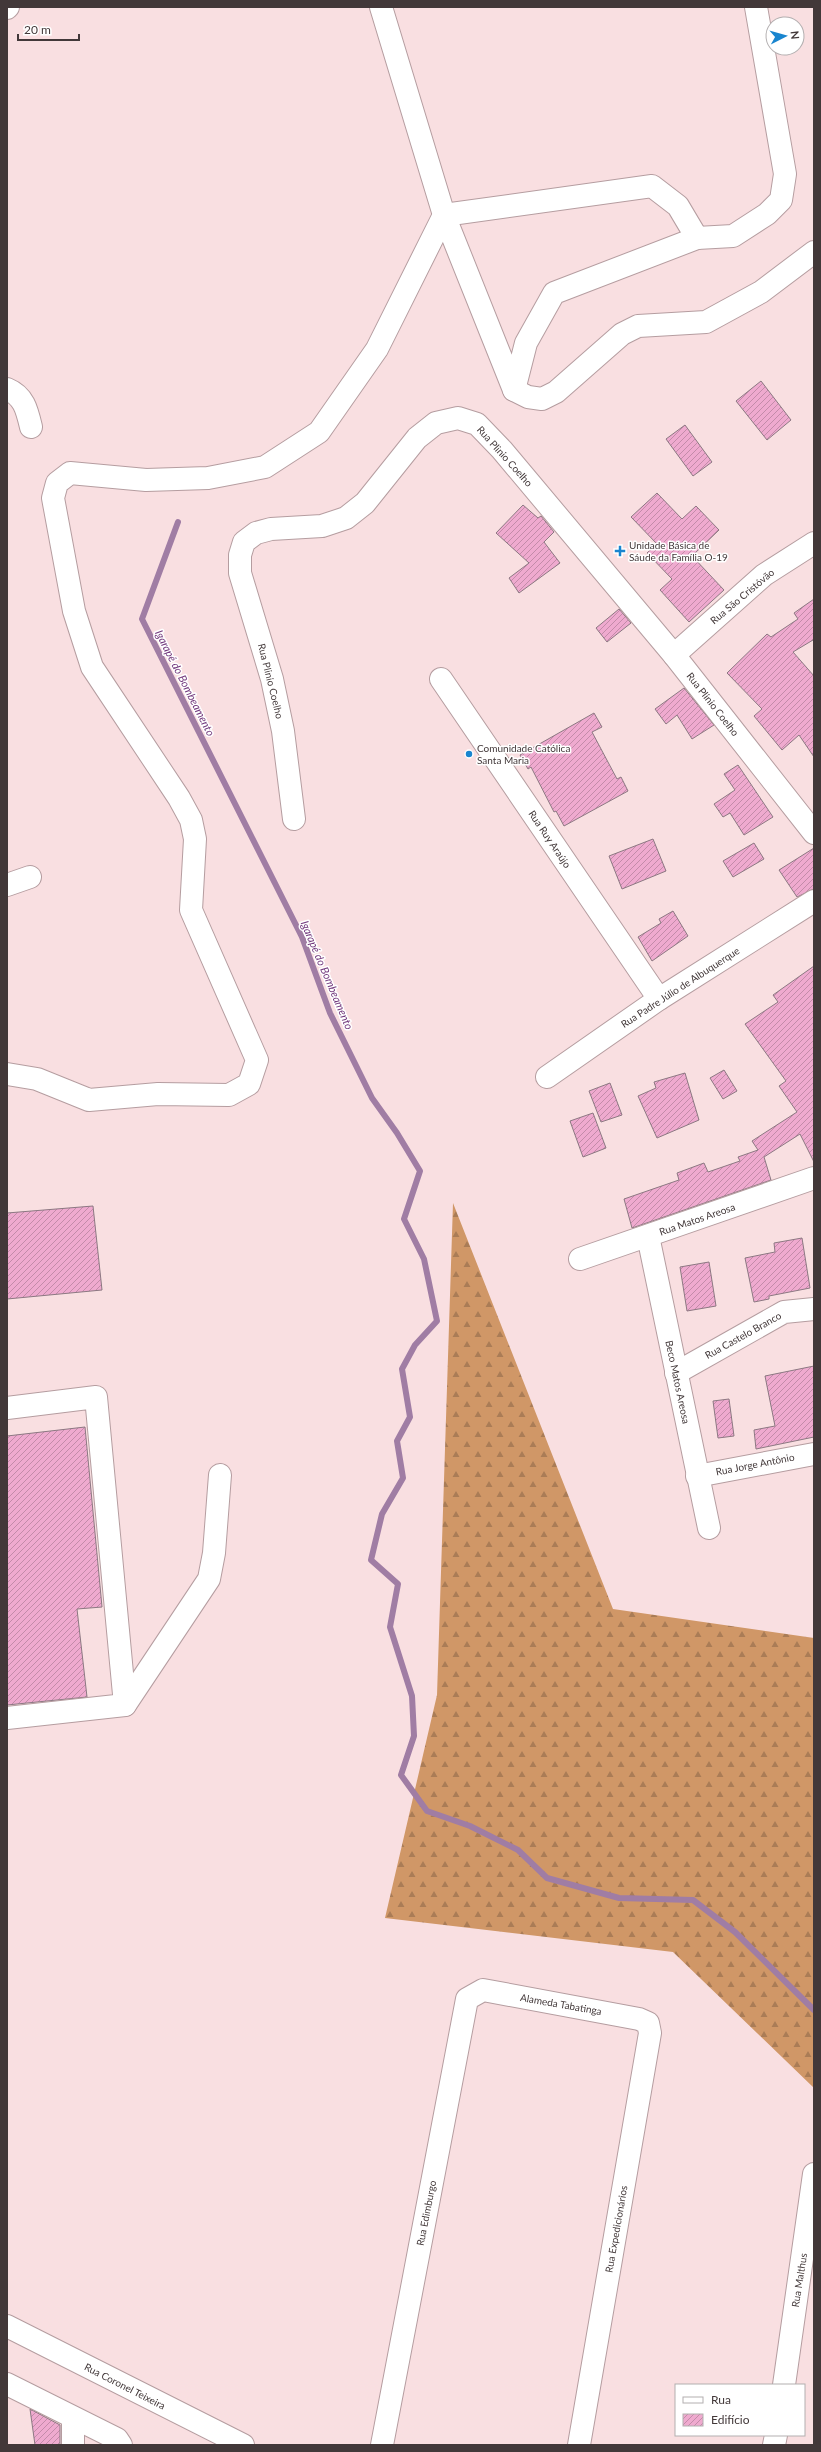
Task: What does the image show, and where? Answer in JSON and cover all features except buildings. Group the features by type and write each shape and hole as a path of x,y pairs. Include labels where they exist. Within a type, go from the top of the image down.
{"street":[{"path":"381,7 444,215 514,390 528,397 542,399 556,392 622,334 638,326 706,322 761,292 814,252"},
{"path":"514,390 526,343 554,292 697,238 733,236 767,214 781,200 785,174 756,7"},
{"path":"444,215 652,186 678,206 697,238"},
{"path":"7,1074 37,1079 90,1100 158,1094 229,1095 249,1084 257,1060 191,910 195,839 191,820 179,798 92,667 71,596 53,498 57,483 70,473 154,480 208,478 266,468 319,432 377,349 444,215"},
{"path":"7,389 19,396 27,409 31,427"},
{"name":"Rua Plinio Coelho","path":"294,819 282,723 272,679 240,573 240,555 244,542 256,533 271,529 322,526 346,518 365,503 418,438 436,423 458,418 477,424 502,450 674,655 814,833"},
{"name":"Rua São Cristóvão","path":"674,655 764,575 814,544"},
{"name":"Rua Ruy Araújo","path":"441,679 659,999"},
{"path":"7,885 30,877"},
{"name":"Rua Padre Júlio de Albuquerque","path":"547,1077 659,999 814,901"},
{"name":"Rua Matos Areosa","path":"580,1259 814,1178"},
{"name":"Beco Matos Areosa","path":"648,1236 709,1528"},
{"name":"Rua Castelo Branco","path":"676,1373 784,1312 814,1309"},
{"path":"7,1408 96,1398 125,1705"},
{"name":"Rua Jorge Antônio","path":"697,1476 814,1454"},
{"path":"125,1705 209,1579 214,1553 220,1475"},
{"path":"7,1718 125,1705"},
{"name":"Alameda Tabatinga","path":"484,1990 638,2018"},
{"name":"Rua Edimburgo","path":"382,2445 467,1999 484,1990"},
{"name":"Rua Expedicionários","path":"579,2445 650,2034 648,2023 638,2018"},
{"name":"Rua Malthus","path":"784,2384 809,2256 814,2174"},
{"name":"Rua Coronel Teixeira","path":"7,2326 244,2445"},
{"path":"7,2384 117,2439 122,2445"},
{"path":"73,2445 74,2418"}],"green space":[{"path":"453,1203 613,1609 814,1638 814,2088 673,1952 385,1918 437,1695"}],"waterway":[{"name":"Igarapé do Bombeamento","path":"178,522 142,619 302,937 330,1013 372,1098 397,1133 420,1171 404,1219 424,1259 437,1321 415,1345 402,1369 410,1417 397,1441 403,1478 382,1514 371,1560 398,1584 390,1627 412,1696 414,1736 401,1775 427,1811 470,1826 518,1850 547,1878 619,1898 693,1900 735,1932 814,2010"}],"place":[{"name":"Unidade Básica de Sáude da Família O-19","path":"620,551"},
{"name":"Comunidade Católica Santa Maria","path":"469,754"}]}
